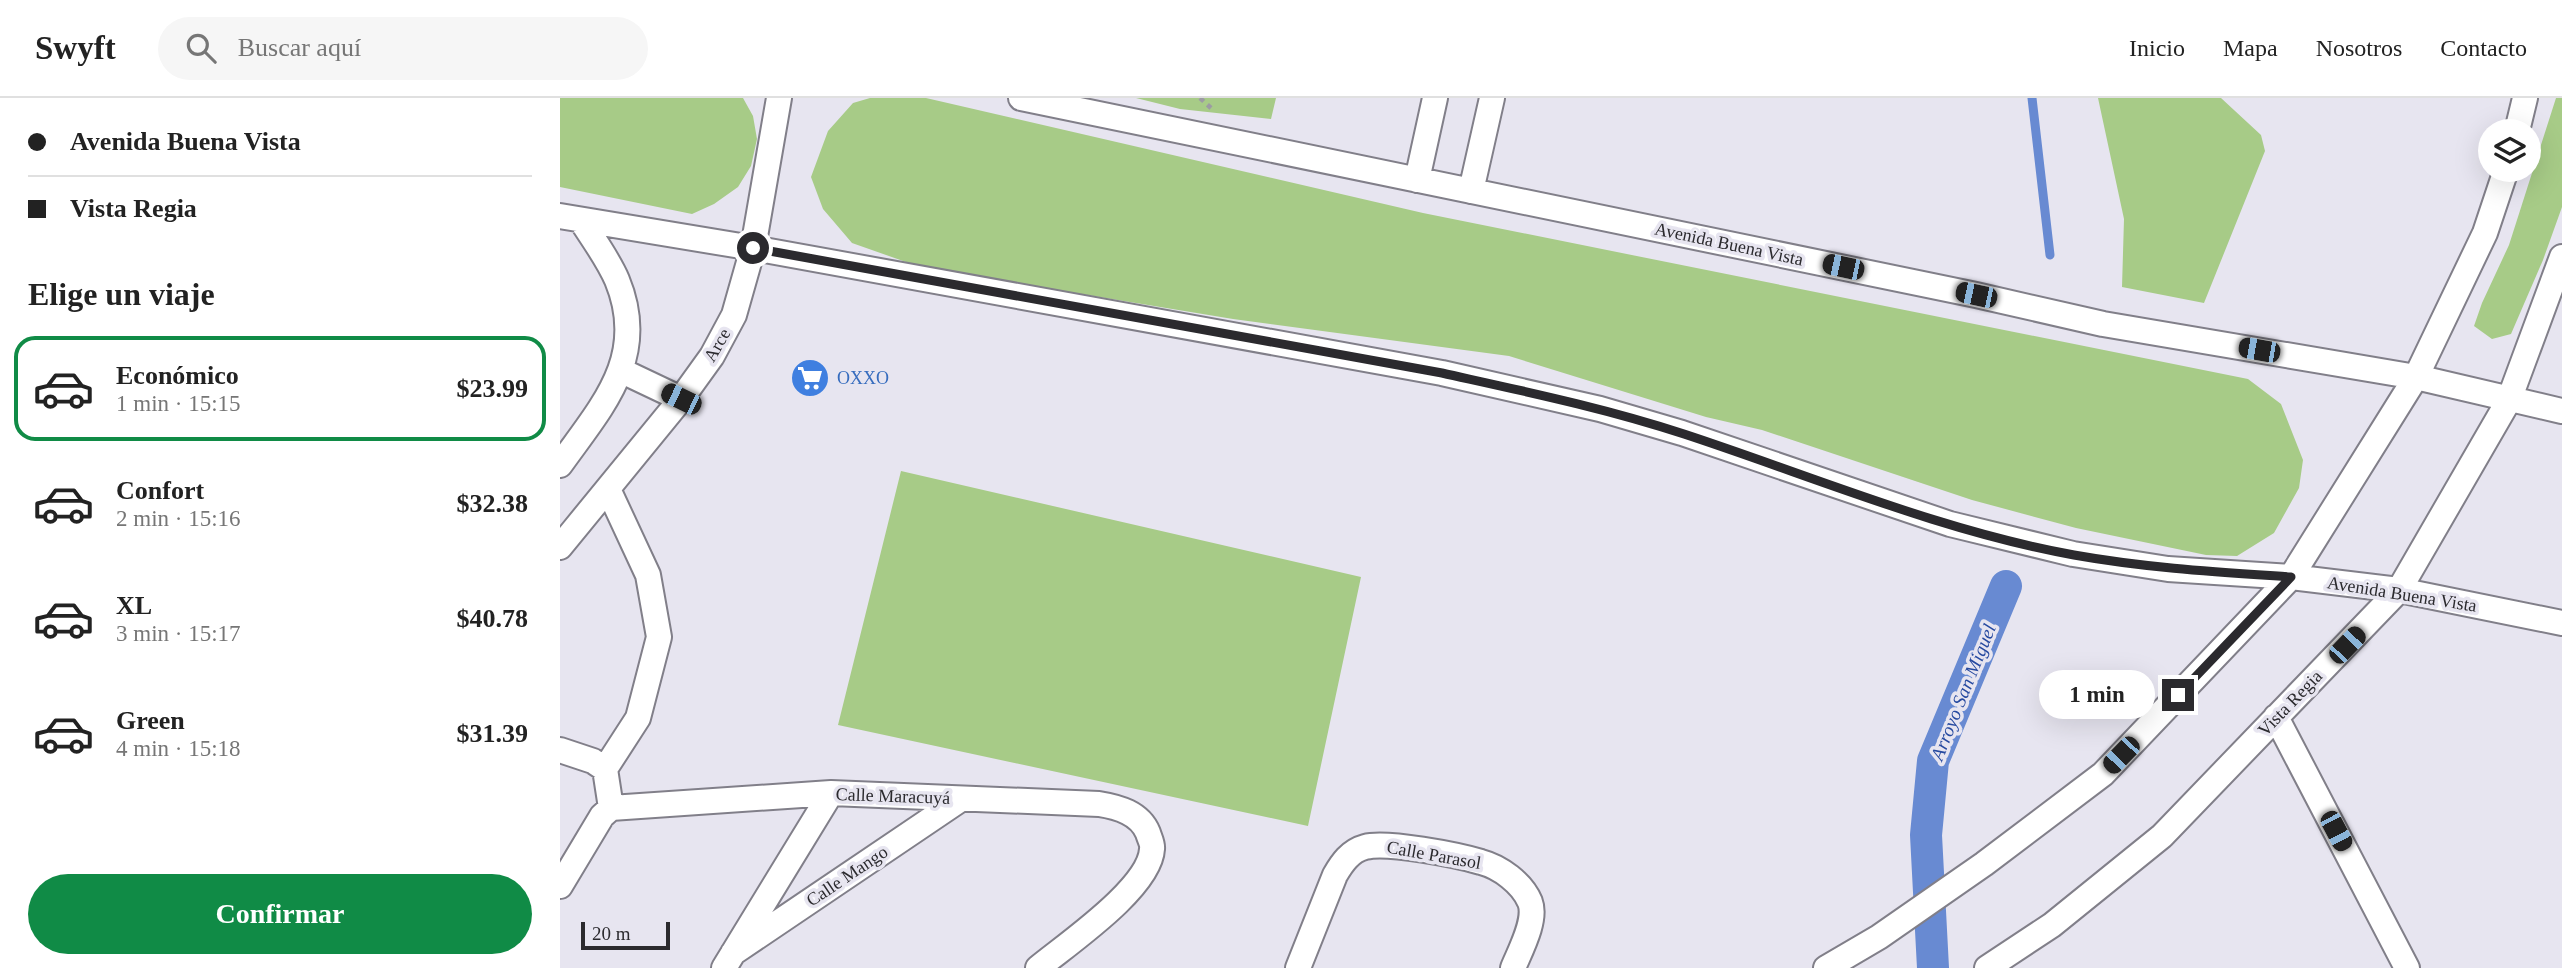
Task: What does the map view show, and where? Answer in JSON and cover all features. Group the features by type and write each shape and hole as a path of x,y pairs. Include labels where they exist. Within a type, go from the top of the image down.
{"street":[{"name":"Arce","path":"560,547 681,399 712,356 734,315 753,248 779,98"},
{"name":"Avenida Buena Vista","path":"1020,98 1976,295 2103,324 2416,377 2562,411"},
{"path":"1417,180 1435,98"},
{"path":"1471,191 1492,98"},
{"path":"2520,119 2525,98"},
{"path":"1826,968 1879,937 1984,864 2102,774 2291,577 2416,377 2486,233 2502,182"},
{"name":"Avenida Buena Vista","path":"570,218 753,248 1442,373 1532,392 1682,433 1950,524 2073,554 2168,569 2291,577 2399,590 2562,623"},
{"path":"560,465 605,403 622,371 627,348 626,306 616,278 570,218"},
{"name":"Vista Regia","path":"1987,968 2052,925 2162,836 2399,590 2509,400 2562,257"},
{"path":"622,371 681,399"},
{"path":"560,886 602,816 611,808 605,769 638,718 659,637 648,575 608,489"},
{"path":"2276,718 2407,968"},
{"path":"560,750 593,761 605,769"},
{"name":"Calle Maracuyá","path":"611,808 831,793 1099,804 1118,807 1134,815 1146,828 1153,848 1145,869 1126,896 1038,968"},
{"name":"Calle Mango","path":"729,960 831,793"},
{"name":"Calle Mango","path":"729,960 961,799"},
{"name":"Calle Parasol","path":"1298,968 1342,863 1350,854 1363,847 1386,844 1483,862 1519,885 1531,904 1529,930 1513,968"}],"green space":[{"path":"560,98 743,98 753,116 757,139 751,166 738,187 714,204 692,214 560,187"},
{"path":"870,98 926,98 1423,213 2248,379 2281,404 2303,460 2299,488 2274,533 2237,556 2206,555 2076,528 1972,500 1762,430 1706,417 1509,356 1233,319 923,268 852,243 823,209 811,177 828,131 853,103"},
{"path":"1136,98 1276,98 1271,119 1180,109"},
{"path":"2098,98 2221,98 2261,135 2265,151 2204,303 2122,287 2124,219"},
{"path":"2556,98 2562,98 2562,207 2543,260 2511,334 2492,339 2474,326 2509,245 2529,182 2541,182 2541,145"},
{"path":"901,471 1361,577 1308,826 838,725"}],"waterway":[{"name":"Arroyo San Miguel","path":"2032,98 2050,255"},
{"name":"Arroyo San Miguel","path":"1933,968 1926,835 1933,761 2006,586"}],"place":[{"name":"OXXO","path":"810,378"}],"route":[{"path":"753,248 1442,373 1532,392 1682,433 1950,524 2073,554 2168,569 2291,577 2178,695"}]}
